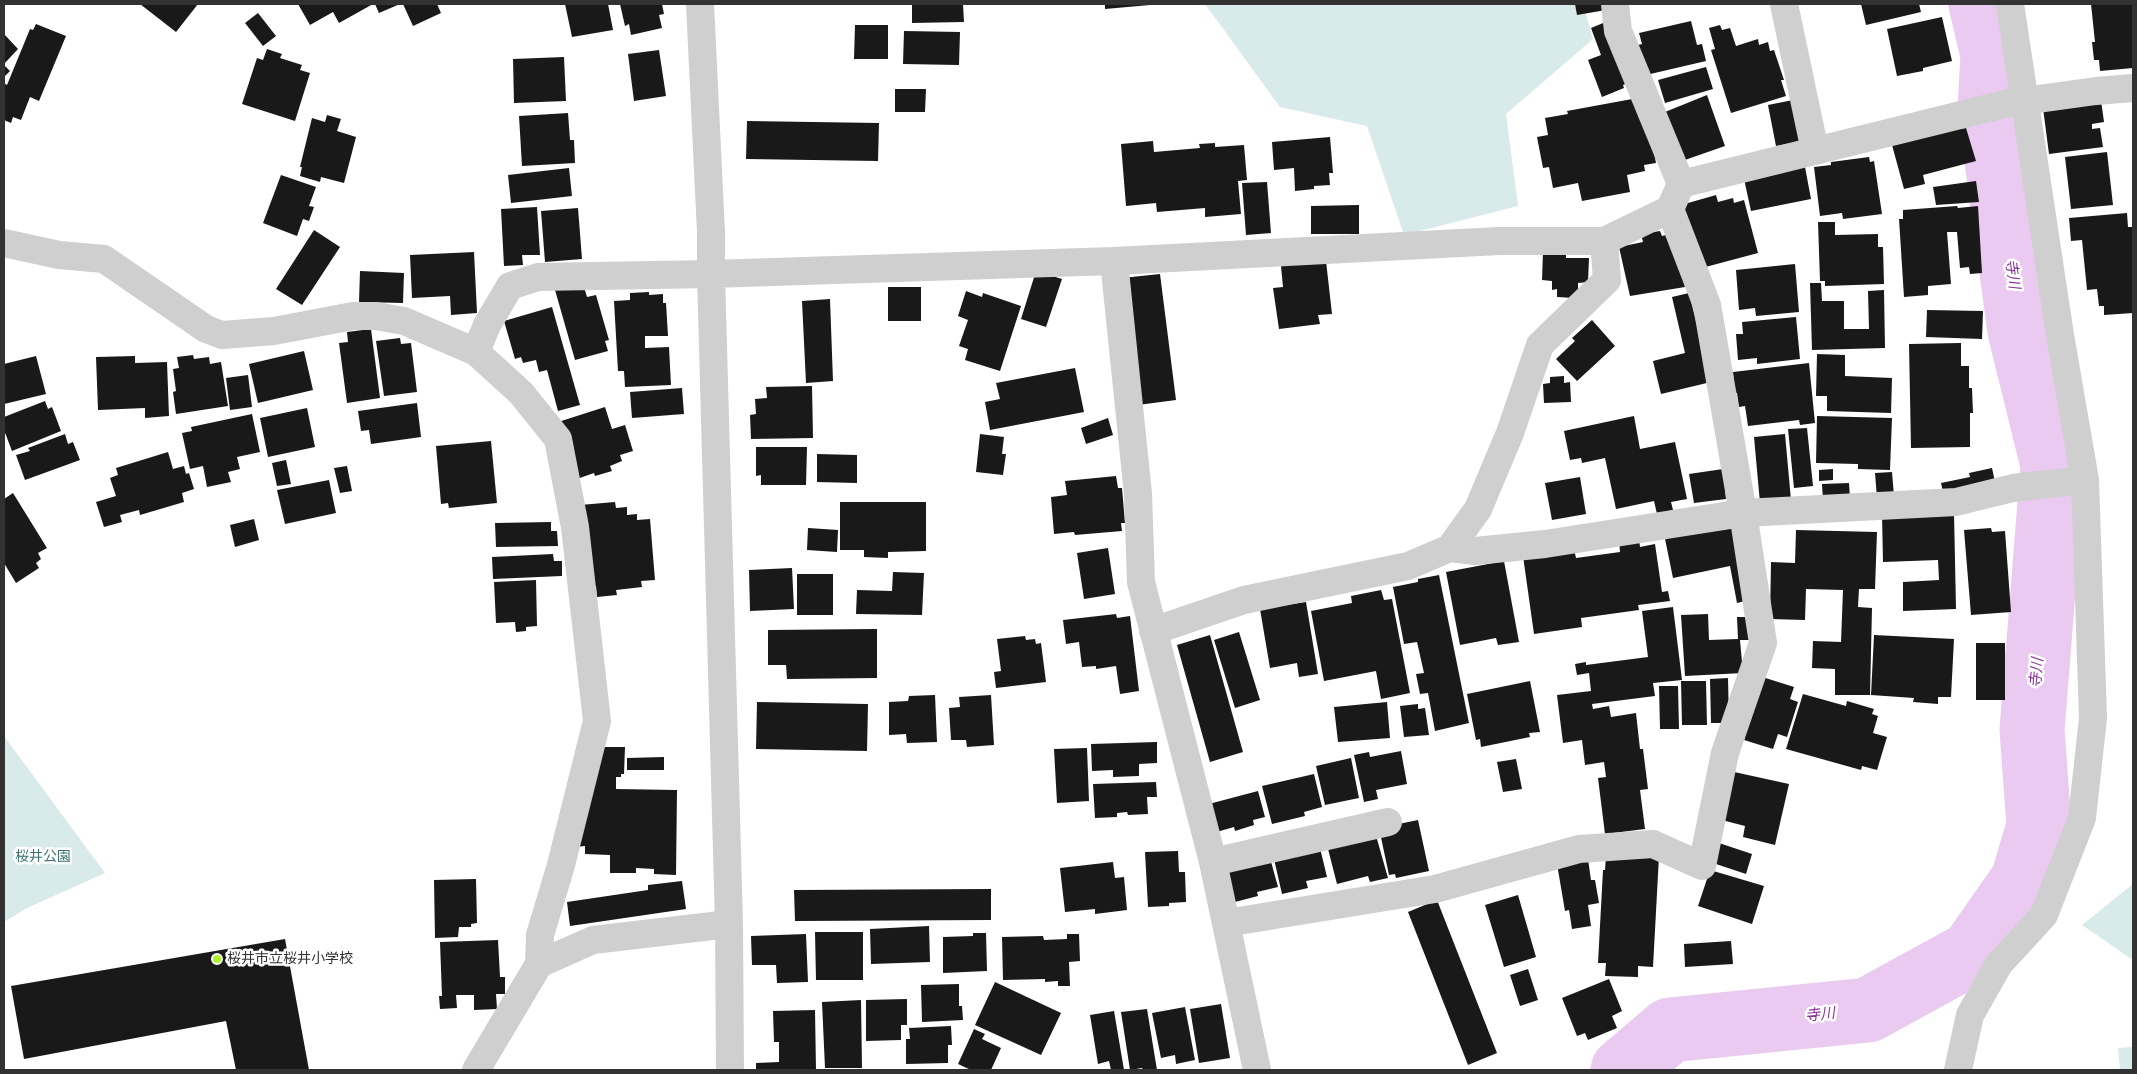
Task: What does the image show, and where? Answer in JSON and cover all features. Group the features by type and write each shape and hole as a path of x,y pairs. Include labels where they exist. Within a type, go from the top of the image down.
{"street":[{"path":"700,4 711,232 729,924 730,1070"},
{"path":"476,352 487,325 510,286 538,277 711,274 1114,261 1499,240 1604,240 1670,209 1681,184 1618,31 1615,4"},
{"path":"1784,4 1815,151"},
{"path":"1958,1070 1970,1015 1999,964 2044,915 2082,818 2093,718 2078,481 2060,335 2017,102 2010,4"},
{"path":"1681,184 2017,102 2133,88"},
{"path":"1226,923 1435,889 1579,849 1653,844 1702,866 1725,753 1763,643 1743,513 1707,305 1670,209"},
{"path":"1450,548 1478,509 1510,433 1540,345 1608,280 1604,240"},
{"path":"4,243 59,255 104,259 206,329 222,336 274,331 353,316 376,316 404,321 476,352 521,394 558,439 575,527 597,720 561,865 540,935 539,964 476,1070"},
{"path":"1114,261 1138,494 1141,582 1213,862 1257,1070"},
{"path":"1153,631 1244,600 1408,566 1450,548 1475,551 1546,544 1743,513 1956,502 2013,488 2078,481"},
{"path":"1213,862 1388,822"},
{"path":"539,964 593,940 729,924"}],"green space":[{"path":"1205,4 1583,4 1593,39 1506,114 1518,206 1404,235 1367,126 1280,107"},
{"name":"桜井公園","path":"4,736 105,873 27,908 4,922"},
{"path":"2133,884 2133,960 2082,925"},
{"path":"2133,1047 2133,1070 2120,1070 2118,1048"}],"building":[{"path":"140,4 198,4 176,32"},
{"path":"298,4 373,4 339,23 333,12 310,25"},
{"path":"375,4 400,4 379,13"},
{"path":"403,4 437,4 441,13 413,26"},
{"path":"565,4 608,4 613,30 572,37"},
{"path":"620,4 662,4 664,14 659,15 662,28 631,35 629,24 625,26"},
{"path":"912,4 963,4 964,22 912,23"},
{"path":"1105,4 1150,4 1150,5 1105,9"},
{"path":"1575,4 1605,4 1606,10 1577,15"},
{"path":"1861,4 1919,4 1921,12 1866,25"},
{"path":"2091,4 2133,4 2133,68 2100,71 2099,60 2094,60 2092,42 2095,42"},
{"path":"258,13 276,36 263,46 245,23"},
{"path":"1942,17 1952,61 1923,68 1923,71 1897,76 1887,29"},
{"path":"1608,21 1630,82 1623,85 1624,88 1602,97 1588,60 1601,55 1591,28"},
{"path":"1691,21 1697,45 1702,44 1706,61 1646,75 1638,45 1642,44 1639,33"},
{"path":"36,24 66,36 39,101 30,97 21,120 13,117 11,123 4,120 4,83 7,85 30,29 33,30"},
{"path":"855,25 888,25 888,59 854,59"},
{"path":"1720,25 1722,30 1730,28 1736,46 1758,39 1759,45 1768,42 1770,51 1774,50 1784,80 1781,80 1786,96 1731,113 1711,50 1715,49 1709,28"},
{"path":"904,31 960,32 959,65 903,64"},
{"path":"4,34 18,49 4,64"},
{"path":"267,49 282,54 280,58 302,65 300,70 310,73 295,121 242,104 257,58 263,60"},
{"path":"659,50 666,96 634,101 628,54"},
{"path":"564,57 566,101 514,103 513,59"},
{"path":"4,65 10,71 4,77"},
{"path":"1706,67 1713,89 1665,103 1658,80"},
{"path":"895,89 926,89 925,112 895,112"},
{"path":"1707,95 1725,146 1682,161 1665,112"},
{"path":"1643,97 1656,163 1644,165 1645,171 1627,175 1630,192 1582,201 1578,183 1553,188 1549,167 1543,168 1537,137 1548,135 1545,118 1568,114 1567,111"},
{"path":"1793,100 1802,141 1776,146 1768,105"},
{"path":"2101,100 2104,122 2092,124 2092,129 2100,128 2103,147 2049,154 2043,108"},
{"path":"568,113 570,140 574,140 575,163 522,166 519,116"},
{"path":"327,115 341,119 337,131 356,137 344,183 321,177 320,182 300,176 302,167 300,167 312,118 325,122"},
{"path":"747,121 879,123 878,161 746,159"},
{"path":"1959,126 1960,129 1966,128 1976,161 1923,175 1925,184 1904,189 1892,145"},
{"path":"1330,137 1333,173 1329,173 1330,185 1314,186 1314,189 1295,191 1294,168 1274,170 1272,142"},
{"path":"1153,141 1154,152 1200,148 1199,144 1215,143 1215,147 1244,145 1247,180 1238,181 1241,214 1205,217 1205,208 1157,212 1156,203 1126,206 1121,144"},
{"path":"2107,152 2113,205 2071,209 2065,157"},
{"path":"1869,157 1870,162 1874,161 1882,214 1843,219 1842,213 1820,216 1814,167 1831,165 1831,162"},
{"path":"1805,167 1811,199 1751,211 1744,179"},
{"path":"569,168 572,196 511,203 508,175"},
{"path":"281,175 316,187 309,206 314,207 309,221 303,219 297,236 263,223"},
{"path":"1976,181 1979,202 1936,205 1933,187"},
{"path":"1267,182 1271,233 1246,235 1242,183"},
{"path":"1716,195 1718,202 1733,198 1734,203 1744,200 1758,253 1698,269 1681,205"},
{"path":"1359,205 1359,234 1311,234 1311,206"},
{"path":"1957,206 1958,208 1978,206 1982,273 1970,274 1969,267 1960,268 1957,232 1947,232 1951,284 1928,286 1928,295 1904,297 1899,219 1903,219 1903,210"},
{"path":"537,207 540,255 522,255 523,265 504,266 501,209"},
{"path":"578,208 582,259 545,262 541,211"},
{"path":"2127,213 2128,227 2133,227 2133,313 2104,315 2104,306 2099,306 2097,289 2087,290 2082,240 2071,241 2069,218"},
{"path":"1818,222 1835,222 1835,235 1878,234 1878,247 1883,247 1884,284 1825,286 1825,281 1820,281"},
{"path":"314,230 340,247 302,305 276,289"},
{"path":"1660,231 1662,236 1674,233 1685,287 1630,296 1619,247 1643,242 1641,234"},
{"path":"1543,251 1566,251 1566,258 1589,258 1588,282 1578,283 1578,294 1574,298 1557,297 1557,289 1552,290 1552,281 1542,280"},
{"path":"474,252 477,313 451,315 450,296 412,298 410,255"},
{"path":"1326,261 1332,314 1318,315 1320,324 1279,329 1273,288 1283,287 1281,266"},
{"path":"1795,264 1799,312 1756,316 1755,308 1739,310 1736,270"},
{"path":"360,271 404,273 403,303 359,302"},
{"path":"1036,271 1062,279 1046,327 1021,319"},
{"path":"1160,274 1176,400 1138,405 1122,278"},
{"path":"1810,283 1821,283 1822,301 1844,301 1844,329 1869,329 1868,291 1884,290 1885,348 1812,350"},
{"path":"572,285 574,290 584,287 587,297 596,295 609,340 605,341 608,351 575,360 555,290"},
{"path":"888,287 921,287 921,321 888,321"},
{"path":"966,291 982,297 983,293 1021,306 1000,371 965,360 968,349 959,346 968,320 958,316"},
{"path":"649,292 649,295 663,294 663,303 666,303 668,336 645,336 645,348 669,347 671,385 625,387 624,371 618,371 614,301 630,300 630,293"},
{"path":"1689,293 1711,382 1661,394 1653,361 1685,353 1672,297"},
{"path":"830,299 833,381 806,383 802,301"},
{"path":"552,307 580,405 558,411 547,370 539,372 536,360 523,363 521,357 515,359 504,321"},
{"path":"1927,310 1983,311 1982,339 1926,337"},
{"path":"1796,317 1800,359 1757,364 1757,358 1738,360 1736,334 1743,334 1742,322"},
{"path":"1592,320 1615,346 1577,381 1556,359 1575,341 1572,338"},
{"path":"371,329 380,398 347,403 339,343 348,342 347,332"},
{"path":"400,338 401,344 411,343 417,392 384,396 376,341"},
{"path":"1961,343 1961,366 1969,366 1969,388 1972,388 1973,413 1970,413 1970,447 1911,448 1909,344"},
{"path":"304,351 313,390 258,403 249,364"},
{"path":"1817,354 1845,355 1845,376 1892,378 1891,413 1827,411 1827,396 1816,396"},
{"path":"193,355 194,359 209,357 210,364 221,362 228,406 176,414 173,392 176,391 173,369 179,368 177,357"},
{"path":"36,356 46,394 4,404 4,364"},
{"path":"135,356 135,363 167,362 169,416 145,418 145,408 98,410 96,357"},
{"path":"1809,363 1815,423 1800,425 1799,420 1748,426 1745,406 1739,407 1737,393 1735,393 1733,372"},
{"path":"1075,368 1084,412 990,430 985,402 1000,399 996,383"},
{"path":"248,375 252,407 230,410 226,378"},
{"path":"1564,376 1564,383 1570,382 1571,402 1544,403 1543,384 1550,383 1550,377"},
{"path":"812,386 813,438 751,439 750,415 756,414 755,399 767,398 766,387"},
{"path":"682,388 684,414 632,418 630,392"},
{"path":"45,401 48,409 52,407 61,431 12,451 4,430 4,417"},
{"path":"417,403 421,437 371,444 369,430 361,431 358,411"},
{"path":"605,407 612,429 625,425 633,451 620,455 622,461 610,466 612,471 595,476 594,473 574,480 555,423"},
{"path":"307,408 315,447 268,457 260,418"},
{"path":"252,414 260,452 237,457 240,469 228,472 231,482 207,487 203,466 190,469 182,433 192,431 191,427"},
{"path":"1634,416 1640,449 1675,442 1687,499 1671,502 1673,510 1657,514 1654,501 1616,509 1605,458 1582,463 1581,458 1570,460 1564,431"},
{"path":"1817,416 1892,418 1890,470 1858,469 1858,464 1816,463"},
{"path":"1108,418 1113,435 1086,444 1081,428"},
{"path":"1807,428 1813,486 1794,488 1788,429"},
{"path":"65,434 68,444 73,442 80,460 25,480 16,455 30,451 28,448"},
{"path":"980,434 1004,437 1002,454 1006,454 1003,475 976,472"},
{"path":"1785,434 1791,500 1760,503 1754,437"},
{"path":"491,441 497,503 449,508 448,503 441,504 436,446"},
{"path":"756,447 807,447 806,485 761,485 761,475 756,476"},
{"path":"168,452 173,469 184,466 186,474 189,473 194,489 182,493 184,502 140,515 139,510 120,515 122,522 104,527 96,502 116,496 110,478 118,475 116,468"},
{"path":"817,454 857,455 857,483 817,482"},
{"path":"286,460 291,484 277,486 272,463"},
{"path":"347,466 352,491 340,493 334,468"},
{"path":"1992,468 1995,482 1943,492 1941,483 1970,477 1969,473"},
{"path":"1723,469 1726,499 1694,503 1689,474"},
{"path":"1833,469 1833,480 1819,481 1819,470"},
{"path":"1892,472 1894,496 1877,498 1875,473"},
{"path":"1116,476 1118,488 1122,488 1125,523 1121,523 1122,531 1075,535 1074,532 1054,534 1051,497 1067,495 1065,481"},
{"path":"1580,477 1586,514 1552,520 1545,483"},
{"path":"329,480 336,513 285,524 277,490"},
{"path":"1849,483 1850,498 1823,500 1822,484"},
{"path":"13,493 47,548 38,553 41,559 36,563 39,568 16,583 4,563 4,499"},
{"path":"615,502 616,508 627,507 627,515 637,514 637,520 650,519 655,580 641,581 642,587 616,590 617,595 597,597 596,586 592,586 580,505"},
{"path":"840,502 926,502 926,551 888,552 888,558 864,557 864,550 840,550"},
{"path":"1954,513 1956,609 1903,611 1903,582 1939,580 1938,560 1883,562 1882,515"},
{"path":"254,519 259,540 235,547 230,525"},
{"path":"1733,520 1749,600 1737,603 1730,566 1673,578 1664,534"},
{"path":"551,522 551,531 557,531 558,546 496,547 495,523"},
{"path":"808,528 838,530 837,552 807,550"},
{"path":"1991,528 1992,532 2005,531 2011,612 1971,615 1964,530"},
{"path":"1796,530 1877,532 1875,589 1859,589 1858,607 1872,608 1870,695 1835,695 1835,669 1812,668 1813,641 1841,642 1843,590 1806,589 1805,620 1770,619 1771,562 1795,563"},
{"path":"1639,539 1640,547 1655,544 1662,592 1668,591 1670,601 1638,605 1639,610 1581,618 1582,627 1534,634 1523,556 1574,549 1576,558 1620,552 1619,541"},
{"path":"1108,548 1115,594 1084,599 1077,553"},
{"path":"553,554 554,561 562,561 562,576 493,579 492,557"},
{"path":"1504,561 1519,642 1498,645 1496,638 1460,645 1446,572"},
{"path":"792,568 794,609 750,611 749,570"},
{"path":"893,572 924,573 922,615 856,614 857,590 892,591"},
{"path":"797,574 833,574 833,615 797,615"},
{"path":"1439,575 1469,723 1435,731 1428,693 1420,694 1416,674 1424,673 1417,642 1404,644 1393,587"},
{"path":"536,580 537,626 526,627 526,631 516,632 515,622 496,623 494,582"},
{"path":"1381,590 1384,600 1392,599 1410,693 1381,699 1376,671 1324,681 1311,611 1352,603 1351,596"},
{"path":"1306,602 1318,674 1299,677 1297,663 1270,668 1260,609"},
{"path":"1673,607 1682,680 1653,683 1655,696 1592,704 1593,709 1609,706 1611,717 1636,713 1640,749 1643,749 1648,789 1640,790 1645,829 1605,834 1598,778 1606,777 1604,762 1585,765 1582,740 1563,743 1557,695 1591,691 1589,673 1577,675 1575,664 1586,662 1586,665 1648,657 1642,611"},
{"path":"1116,614 1117,618 1130,616 1139,691 1120,694 1116,666 1096,669 1096,666 1082,667 1079,642 1066,644 1063,620"},
{"path":"1708,614 1709,640 1738,639 1737,617 1749,617 1750,640 1740,640 1743,673 1685,676 1681,615"},
{"path":"877,629 877,678 787,679 786,665 768,665 768,630"},
{"path":"1239,632 1260,700 1235,708 1214,640"},
{"path":"1210,635 1243,752 1210,762 1177,645"},
{"path":"1874,635 1954,639 1951,697 1938,697 1938,704 1913,702 1914,698 1871,695"},
{"path":"1025,636 1026,640 1035,639 1036,644 1041,643 1046,682 996,688 994,672 1001,671 997,639"},
{"path":"1976,643 2005,643 2005,700 1976,700"},
{"path":"1756,675 1794,687 1790,699 1798,702 1787,737 1778,734 1773,749 1744,740 1745,738 1737,735"},
{"path":"1728,678 1729,723 1711,723 1710,679"},
{"path":"1530,681 1540,732 1529,733 1530,737 1481,747 1480,739 1476,740 1467,694"},
{"path":"1681,681 1706,681 1707,725 1682,725"},
{"path":"1659,686 1678,686 1679,729 1660,729"},
{"path":"1803,694 1846,706 1847,701 1874,709 1872,714 1878,716 1873,733 1887,737 1877,770 1862,766 1861,770 1786,749"},
{"path":"935,695 937,742 907,743 906,734 889,735 889,702 908,701 909,696"},
{"path":"991,695 994,745 967,747 966,740 951,740 949,708 960,707 959,697"},
{"path":"757,702 868,704 867,751 756,749"},
{"path":"1387,702 1390,738 1338,742 1334,707"},
{"path":"1418,704 1418,709 1425,708 1429,735 1404,737 1400,706"},
{"path":"1157,742 1157,763 1139,764 1139,776 1113,777 1113,770 1092,771 1091,744"},
{"path":"594,747 625,747 624,774 621,774 621,777 616,777 616,789 677,790 676,875 654,874 654,869 636,868 636,873 610,873 610,855 585,854 585,846 575,847"},
{"path":"1087,748 1089,801 1057,803 1054,749"},
{"path":"1401,751 1407,784 1376,790 1378,799 1364,802 1354,755 1369,752 1370,757"},
{"path":"664,757 664,770 627,770 627,758"},
{"path":"1351,758 1359,798 1325,805 1316,766"},
{"path":"1516,759 1522,789 1503,792 1497,762"},
{"path":"1725,770 1789,784 1775,845 1743,837 1745,826 1714,818"},
{"path":"1314,774 1322,807 1304,812 1305,816 1272,824 1262,786"},
{"path":"1156,782 1157,797 1147,797 1148,814 1128,815 1127,812 1117,813 1117,817 1095,818 1093,784"},
{"path":"1258,791 1265,817 1253,820 1254,825 1235,831 1234,827 1213,833 1205,805"},
{"path":"1418,820 1429,871 1396,878 1395,874 1389,875 1379,828"},
{"path":"1375,832 1388,878 1370,882 1368,876 1337,884 1327,845"},
{"path":"1719,843 1752,854 1746,874 1713,863"},
{"path":"1320,848 1327,877 1306,881 1308,888 1282,894 1274,859"},
{"path":"1178,851 1179,872 1185,872 1186,902 1169,903 1169,906 1148,907 1145,852"},
{"path":"1606,856 1659,856 1653,967 1638,966 1638,977 1605,976 1606,963 1598,963 1603,870 1605,870"},
{"path":"1270,858 1278,887 1257,892 1258,896 1231,903 1226,868"},
{"path":"1588,859 1591,880 1595,880 1599,903 1588,905 1591,926 1572,929 1569,910 1565,911 1557,864"},
{"path":"1113,862 1115,878 1124,877 1127,910 1095,914 1095,909 1065,912 1060,868"},
{"path":"1710,870 1764,886 1752,924 1698,906"},
{"path":"476,879 477,923 471,924 471,927 459,927 458,937 435,938 434,880"},
{"path":"682,881 686,909 570,926 567,902 648,890 648,885"},
{"path":"991,889 991,920 795,921 794,890"},
{"path":"1518,895 1536,957 1504,967 1485,905"},
{"path":"1437,900 1497,1053 1468,1065 1408,912"},
{"path":"929,926 930,962 871,964 870,929"},
{"path":"815,932 863,932 863,980 816,980"},
{"path":"973,933 986,933 987,971 943,973 943,937 973,936"},
{"path":"806,934 808,982 777,983 776,965 752,965 751,936"},
{"path":"1067,934 1079,934 1080,961 1069,962 1070,986 1058,986 1058,981 1045,982 1045,979 1003,980 1002,937 1043,936 1044,940 1067,939"},
{"path":"285,939 309,1070 236,1070 226,1021 24,1059 11,986"},
{"path":"498,940 500,977 505,977 505,994 496,994 497,1009 474,1010 474,995 456,995 457,1008 440,1009 439,996 442,996 440,942"},
{"path":"1731,941 1733,964 1685,967 1684,944"},
{"path":"1528,969 1538,1000 1520,1006 1510,975"},
{"path":"1609,979 1622,1011 1612,1016 1617,1028 1588,1040 1585,1033 1577,1036 1562,998"},
{"path":"995,982 1061,1013 1041,1055 975,1025"},
{"path":"959,984 959,1006 962,1006 963,1020 922,1022 921,985"},
{"path":"907,999 907,1025 901,1025 901,1040 866,1041 866,1000"},
{"path":"861,1000 862,1068 825,1068 822,1002"},
{"path":"1221,1004 1230,1058 1199,1063 1190,1009"},
{"path":"1185,1007 1195,1060 1176,1064 1175,1055 1161,1058 1152,1013"},
{"path":"1147,1009 1157,1070 1143,1070 1142,1068 1130,1070 1121,1012"},
{"path":"815,1010 816,1070 756,1070 756,1063 779,1062 779,1042 774,1042 773,1011"},
{"path":"1114,1011 1124,1070 1111,1070 1109,1061 1098,1064 1090,1015"},
{"path":"951,1026 952,1045 948,1045 948,1063 906,1064 906,1039 910,1039 909,1028"},
{"path":"974,1029 985,1034 982,1039 1001,1048 991,1070 971,1070 958,1064"}],"waterway":[{"name":"寺川","path":"1623,1070 1670,1030 1868,1010 1972,953 2023,880 2039,826 2032,730 2053,465 2020,331 1990,109 1993,55 1981,4"}],"place":[{"name":"桜井市立桜井小学校","path":"217,959"}]}
